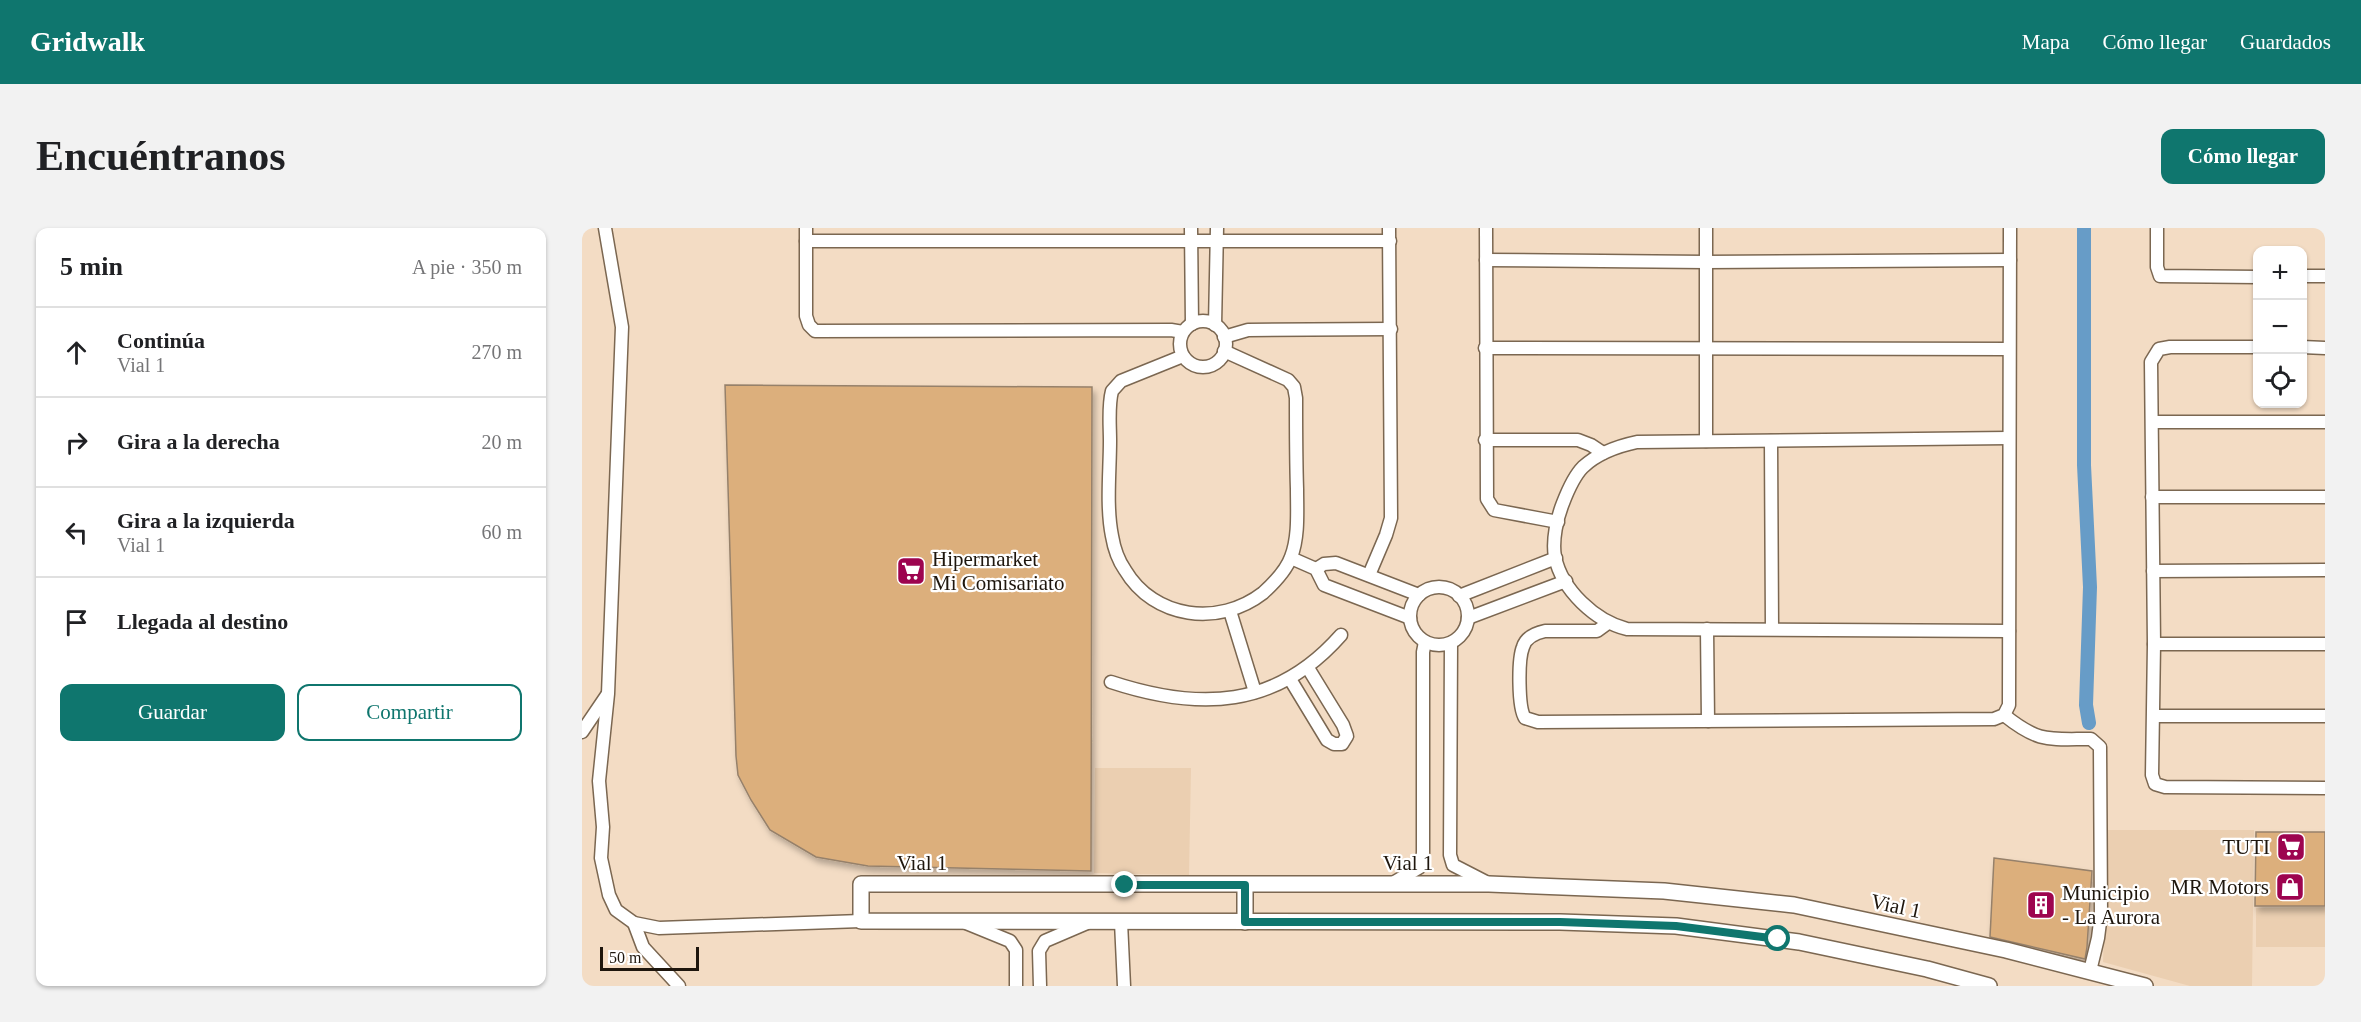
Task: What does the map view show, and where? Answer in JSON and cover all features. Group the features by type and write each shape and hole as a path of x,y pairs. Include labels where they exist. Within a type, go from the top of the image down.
{"street":[{"path":"605,228 622,327 608,694 599,781 603,826 601,858 609,895 616,910 634,922 659,928 861,921 1560,922 1676,926 1798,942 1927,969 1989,986"},
{"path":"1486,228 1486,494 1494,510 1558,522"},
{"path":"1706,228 1706,441"},
{"path":"1608,623 1597,631 1538,632 1527,640 1521,654 1520,707 1525,718 1538,722 1708,721 1994,719 2004,715 2009,705 2010,228"},
{"path":"2157,228 2157,271 2160,276 2253,277"},
{"path":"1190,234 1187,328 1180,349 1184,356 1197,366 1206,366 1220,358 1224,351 1224,337 1215,325 1204,321 1187,328 1171,330 815,331 809,325 806,316 806,234 1190,234 1390,234 1391,518 1369,575"},
{"path":"1215,325 1217,234"},
{"path":"1486,260 2010,261"},
{"path":"2307,276 2325,276"},
{"path":"1224,337 1248,330 1391,329"},
{"path":"2253,347 2170,347 2159,349 2151,362 2154,644 2152,775 2156,783 2165,787 2325,788"},
{"path":"2307,347 2325,348"},
{"path":"1485,348 2009,349"},
{"path":"1184,356 1121,381 1112,391 1110,496 1112,538 1124,569 1136,586 1149,598 1168,608 1196,614 1215,614 1247,604 1283,573 1291,558 1297,520 1296,393 1287,380 1224,351"},
{"path":"2153,422 2325,422"},
{"path":"2008,438 1637,442 1603,453 1582,468 1565,496 1558,522 1556,558 1566,581 1587,608 1608,623 1627,629 2009,630"},
{"path":"1485,440 1578,440 1603,453"},
{"path":"1771,441 1772,629"},
{"path":"2152,497 2325,497"},
{"path":"1291,558 1316,569 1324,585 1410,618"},
{"path":"1459,596 1556,558"},
{"path":"1316,569 1320,565 1336,563 1419,595"},
{"path":"2153,571 2325,570"},
{"path":"1468,618 1566,581"},
{"path":"1442,587 1459,596 1466,606 1468,618 1465,628 1451,643 1433,645 1417,636 1410,618 1411,608 1419,595 1432,588 1442,587"},
{"path":"1230,611 1255,692"},
{"path":"1707,629 1708,721"},
{"path":"1111,682 1156,696 1192,700 1226,699 1255,692 1290,679 1308,668 1341,635"},
{"path":"1393,884 1420,867 1423,853 1423,652 1425,642"},
{"path":"1451,643 1450,855 1453,866 1489,884"},
{"path":"2154,644 2325,644"},
{"path":"1290,679 1327,740 1334,744 1342,744 1347,736 1343,725 1308,668"},
{"path":"582,732 608,694"},
{"path":"2004,715 2021,729 2035,736 2091,739 2100,747 2101,914 2090,971"},
{"path":"2154,716 2325,716"},
{"name":"Vial 1","path":"861,921 861,884 1489,884 1664,891 1794,905 2006,950 2145,986"},
{"path":"1245,885 1245,922"},
{"path":"634,922 643,947 679,986"},
{"path":"962,922 1010,941 1016,950 1016,986"},
{"path":"1040,986 1039,951 1045,941 1089,922"},
{"path":"1121,922 1124,986"}],"shaded area":[{"path":"1095,768 1191,768 1189,875 1094,873"},
{"path":"2108,830 2254,830 2252,986 2190,986 2103,962"},
{"path":"2325,907 2325,947 2256,947 2256,908"}],"building":[{"name":"Hipermarket Mi Comisariato","path":"725,385 1092,387 1091,871 868,866 816,857 770,830 738,775 736,756"},
{"path":"2256,832 2325,832 2325,906 2255,906"},
{"name":"Municipio - La Aurora","path":"1994,858 2092,871 2085,959 1990,937"}],"waterway":[{"path":"2084,228 2084,465 2090,587 2086,705 2089,723"}],"place":[{"name":"Hipermarket Mi Comisariato","path":"911,571"},
{"name":"TUTI","path":"2291,847"},
{"name":"MR Motors","path":"2290,887"},
{"name":"Municipio - La Aurora","path":"2041,905"}],"route":[{"path":"1125,885 1245,885 1245,922 1560,922 1676,926 1778,939"}]}
